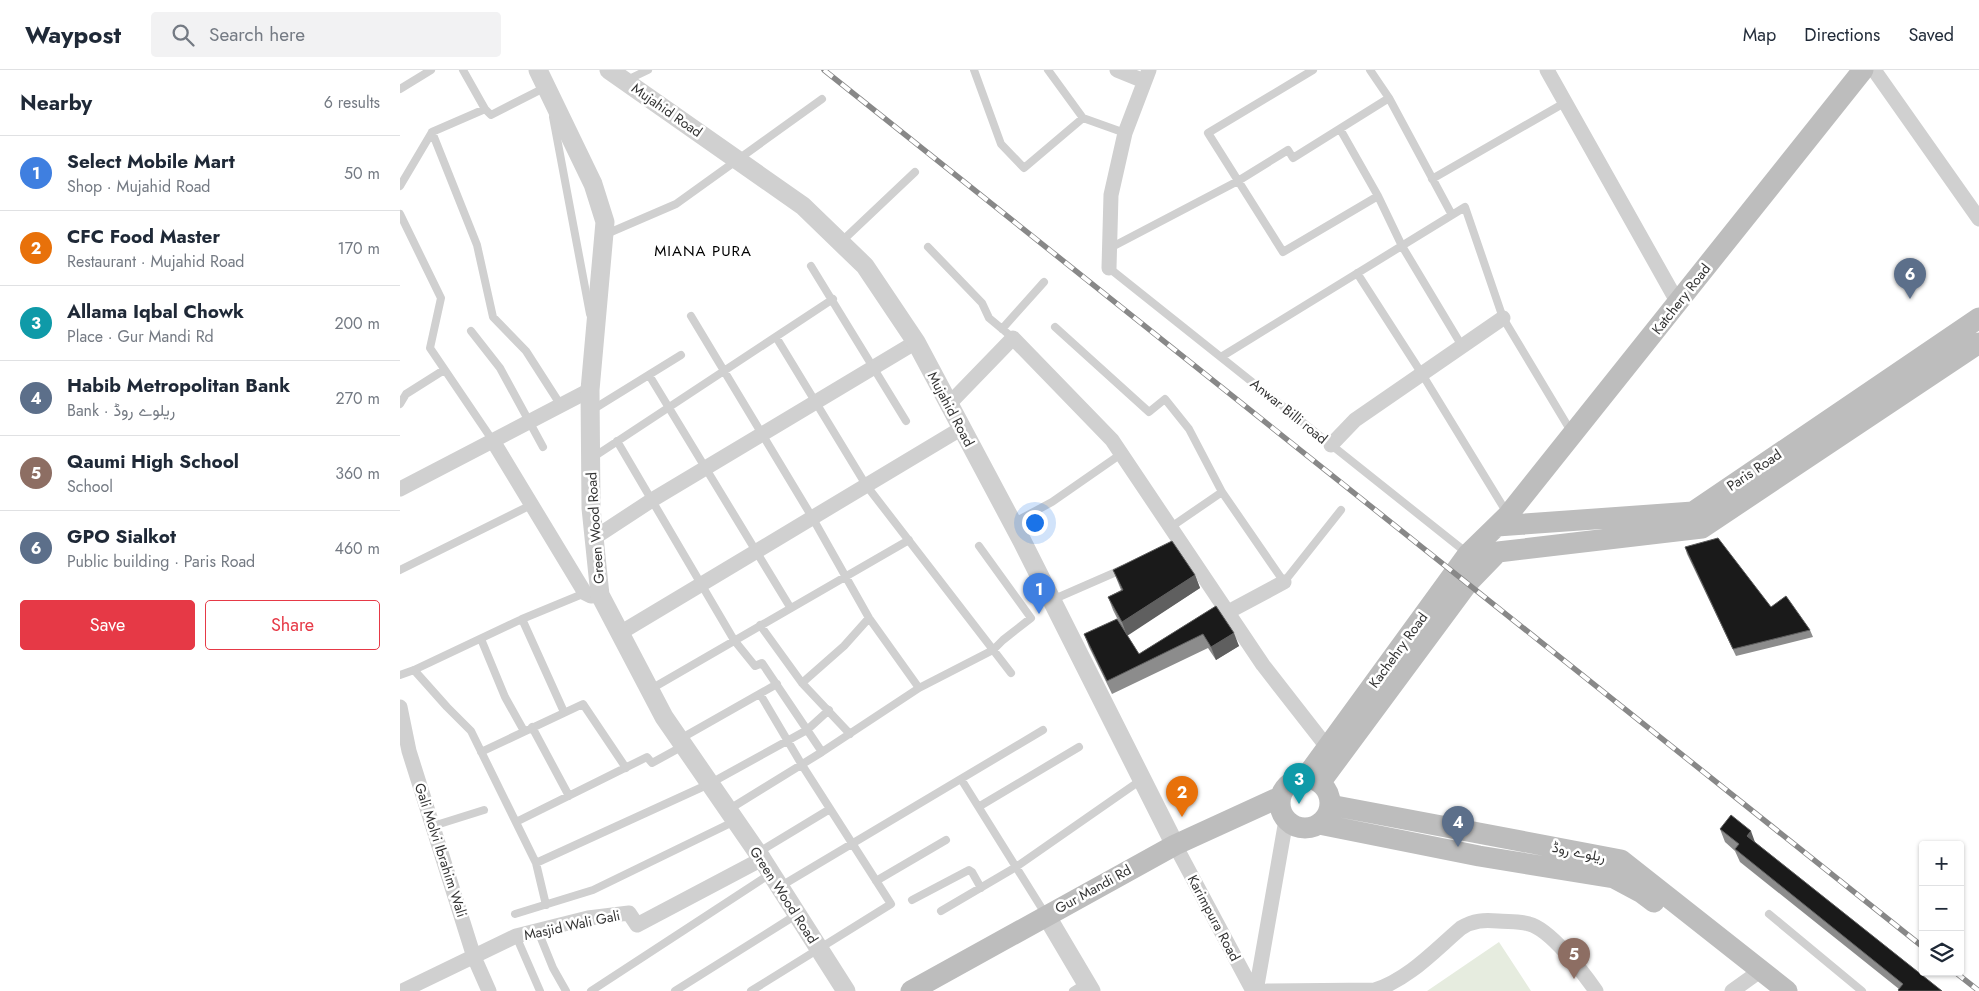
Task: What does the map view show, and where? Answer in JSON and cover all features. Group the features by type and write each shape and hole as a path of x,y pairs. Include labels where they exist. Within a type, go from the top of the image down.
{"main road":[{"name":"Katchery Road","path":"1502,521 1573,435 1863,70"},
{"name":"Paris Road","path":"1938,358 1979,318"},
{"name":"Paris Road","path":"1498,552 1679,522 1938,358 1979,343"},
{"name":"Paris Road","path":"1502,521 1679,522"},
{"name":"Kachehry Road","path":"1312,781 1327,747 1461,564 1502,521"},
{"name":"Kachehry Road","path":"1312,781 1468,583 1498,552"},
{"path":"1312,781 1329,797 1330,805 1328,813 1319,824 1309,828 1301,828 1286,820 1282,813 1280,797 1289,783 1312,781"},
{"name":"Gur Mandi Rd","path":"911,991 1174,845 1280,797"},
{"name":"ریلوے روڈ","path":"1330,805 1621,860 1756,974 1787,991"},
{"path":"1319,824 1479,856 1614,878 1642,893 1756,974 1769,991"}],"street":[{"name":"Mujahid Road","path":"609,70 803,206 865,266 916,342 962,428 1052,600 1174,845"},
{"path":"1109,268 1111,195 1125,133 1146,76 1117,70"},
{"path":"1547,70 1678,303"},
{"path":"1874,70 1979,219"},
{"name":"Green Wood Road","path":"544,82 593,184 605,222 590,390 591,508 594,538 593,594 620,633 664,717 767,868 846,991"},
{"path":"1331,445 1355,420 1503,318"},
{"path":"949,404 1008,334 1112,440 1173,537 1228,612 1263,665 1327,747"},
{"path":"594,538 652,500 916,342"},
{"path":"400,489 590,390"},
{"path":"620,633 962,428"},
{"path":"493,441 531,505 593,594"},
{"path":"1228,612 1284,582"},
{"name":"Gali Molvi Ibrahim Wali","path":"400,707 409,751 474,957 489,991"},
{"path":"1255,991 1286,820"},
{"name":"Karimpura Road","path":"1174,845 1255,991"},
{"name":"Masjid Wali Gali","path":"402,991 516,936 588,918 629,913 637,925 767,868"},
{"path":"1046,915 1084,988"},
{"path":"1267,991 1376,991 1402,978 1469,923 1481,920 1528,923 1543,930 1578,967 1596,991"},
{"path":"1732,991 1756,974"}],"lane":[{"path":"400,89 431,70"},
{"path":"463,70 485,109 491,115 544,82 594,340"},
{"path":"626,81 648,70"},
{"path":"974,70 1001,144 1024,168 1083,118"},
{"path":"1048,70 1083,118 1125,133"},
{"path":"1313,70 1208,133 1283,252 1378,196"},
{"path":"1370,70 1388,98 1452,215"},
{"path":"1110,248 1238,181 1288,150 1294,158 1388,98"},
{"path":"604,235 676,204 822,99"},
{"path":"1432,179 1566,102"},
{"path":"400,186 432,132 485,109"},
{"path":"1340,128 1378,196 1402,246 1462,346"},
{"path":"432,132 477,246 493,317 526,350 560,404"},
{"path":"841,242 915,172"},
{"path":"1221,357 1465,207 1503,318 1573,435"},
{"path":"400,214 441,298 430,348 493,441"},
{"path":"928,247 982,303 989,318 1008,334 1044,282"},
{"path":"811,266 906,420"},
{"name":"Anwar Billi road","path":"1109,268 1331,445 1461,564"},
{"path":"1357,273 1422,374 1502,521"},
{"path":"590,459 833,299"},
{"path":"691,316 812,517 868,618 919,688"},
{"path":"1055,327 1149,412 1165,399 1189,430 1222,492 1284,582 1341,510"},
{"path":"471,331 500,368 543,447"},
{"path":"776,337 866,485 1011,673"},
{"path":"590,411 681,355"},
{"path":"400,404 406,394 444,370"},
{"path":"649,375 790,608"},
{"path":"617,441 734,640 755,666 762,663 822,752"},
{"path":"1012,523 1052,502 1121,454"},
{"path":"1173,537 1222,492"},
{"path":"400,570 531,505"},
{"path":"650,690 908,540"},
{"path":"515,914 593,890 732,816 802,765 919,688 993,650 1031,618 979,546"},
{"path":"1052,600 1135,563"},
{"path":"400,674 414,670 522,619 593,594"},
{"path":"802,683 844,646 868,618"},
{"path":"522,619 564,712"},
{"path":"760,625 802,683 850,734"},
{"path":"481,639 506,697 528,729 568,796"},
{"path":"414,670 447,707 471,730 536,863 546,905"},
{"path":"516,822 647,757 652,763 777,684"},
{"path":"751,991 891,904 802,765 760,694"},
{"path":"481,752 582,704 626,768"},
{"path":"536,863 708,784 807,730 828,710"},
{"path":"767,868 852,845 1043,730"},
{"path":"980,806 1079,747"},
{"path":"962,778 1046,915"},
{"path":"942,911 1016,868 1141,780"},
{"path":"591,991 767,868 830,809"},
{"path":"433,826 484,810"},
{"path":"876,881 946,840"},
{"path":"912,900 966,870 972,872 981,888"},
{"path":"1769,914 1862,991"},
{"path":"675,991 796,915"},
{"path":"538,931 553,968 566,991"},
{"path":"516,936 540,991"}],"shaded area":[{"path":"1499,942 1531,991 1427,991"}],"building":[{"path":"1718,538 1771,607 1786,596 1810,630 1733,649 1685,547"},
{"path":"1172,541 1195,575 1122,622 1108,597 1123,590 1113,570"},
{"path":"1216,606 1234,633 1211,647 1203,634 1107,681 1084,634 1117,619 1139,654"},
{"path":"1731,815 1751,831 1747,836 1919,973 1919,976 1923,976 1942,991 1899,991 1903,984 1735,849 1739,844 1720,829"}],"railway":[{"path":"824,70 1919,944"},
{"path":"1960,976 1979,991"}],"place":[{"name":"GPO Sialkot","path":"1910,299"},
{"name":"Select Mobile Mart","path":"1039,614"},
{"name":"Allama Iqbal Chowk","path":"1299,804"},
{"name":"CFC Food Master","path":"1182,817"},
{"name":"Habib Metropolitan Bank","path":"1458,847"},
{"name":"Qaumi High School","path":"1574,979"}],"district":[{"name":"MIANA PURA","path":"703,251"}]}
